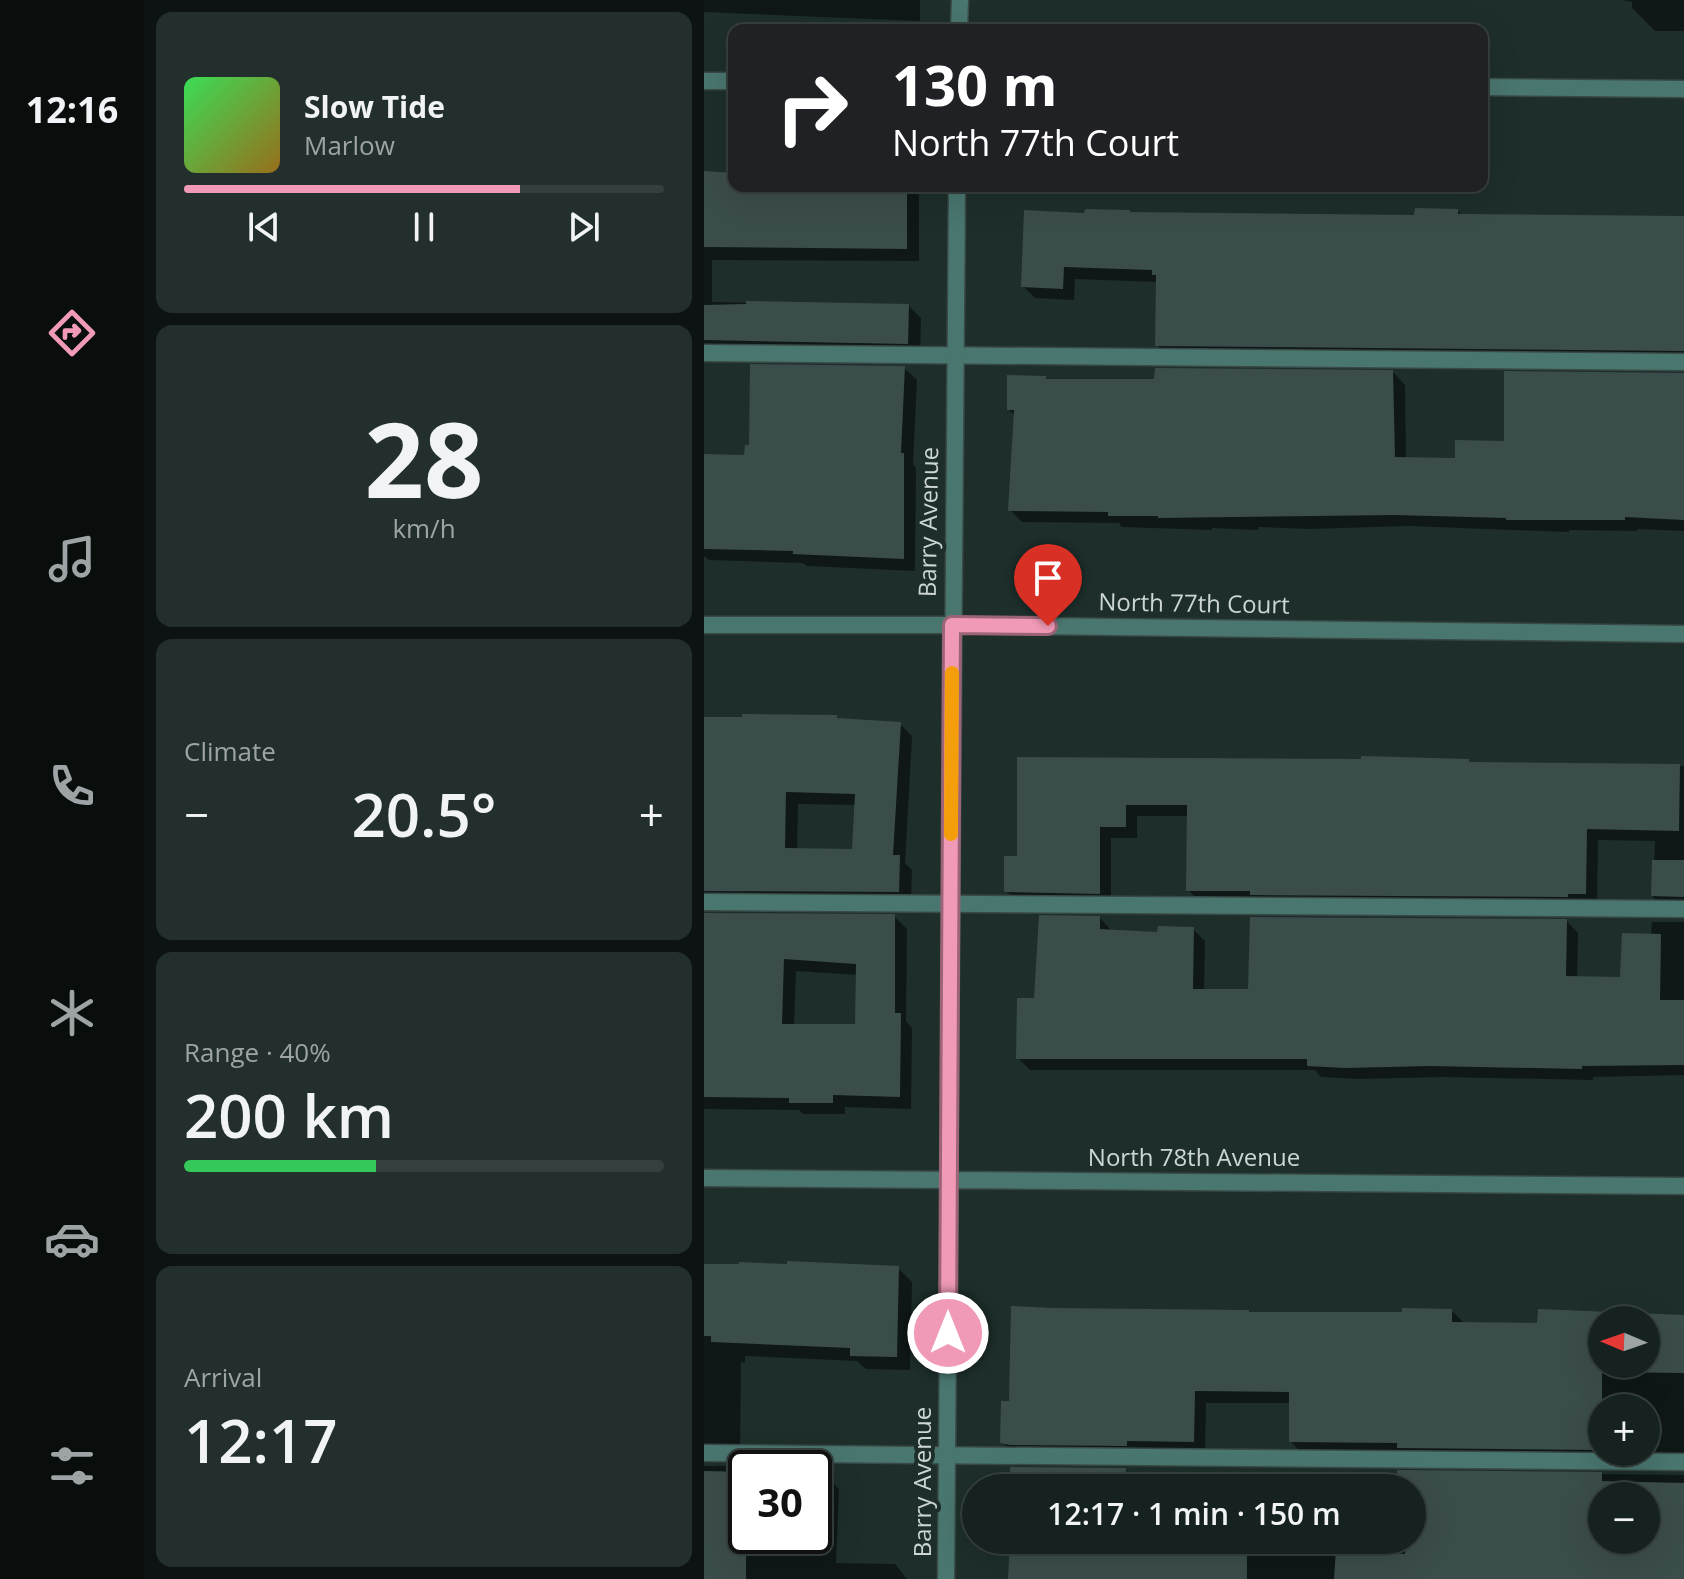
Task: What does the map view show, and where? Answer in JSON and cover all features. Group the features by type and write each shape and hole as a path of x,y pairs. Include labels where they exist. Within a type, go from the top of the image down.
{"street":[{"path":"959,24 960,0"},
{"path":"704,81 728,81"},
{"path":"1488,87 1684,89"},
{"name":"Barry Avenue","path":"946,1579 957,192"},
{"path":"704,353 1684,362"},
{"name":"North 77th Court","path":"704,625 1684,634"},
{"path":"704,902 1684,909"},
{"name":"North 78th Avenue","path":"704,1178 1684,1186"},
{"path":"704,1453 1684,1462"}],"building":[{"path":"704,171 728,173 728,192 907,192 907,249 704,247"},
{"path":"1415,208 1458,209 1458,214 1684,216 1684,351 1155,346 1156,275 1152,275 1152,270 1064,267 1063,289 1021,287 1024,210 1414,215"},
{"path":"746,301 909,304 908,344 704,340 704,305 746,304"},
{"path":"750,364 905,366 901,453 904,453 904,559 793,554 793,551 704,549 704,454 744,455 745,445 749,445"},
{"path":"1155,368 1393,370 1395,457 1455,458 1455,440 1504,441 1504,371 1684,373 1684,520 1625,517 1625,520 1506,520 1395,515 1158,518 1108,516 1108,512 1008,511 1014,410 1007,410 1007,375 1046,376 1046,379 1154,379"},
{"path":"742,714 837,715 837,718 901,722 893,855 900,855 899,892 704,891 704,717 742,717","holes":["786,792 855,794 852,849 785,848"]},
{"path":"1361,756 1469,759 1469,762 1680,764 1679,831 1587,829 1586,894 1568,894 1568,897 1250,895 1250,891 1186,891 1187,805 1126,805 1126,827 1100,827 1100,894 1004,892 1004,856 1017,856 1017,757 1361,759"},
{"path":"1652,860 1684,860 1684,897 1651,896"},
{"path":"704,913 895,914 895,1013 901,1013 900,1097 833,1095 833,1103 789,1103 789,1098 704,1097","holes":["784,959 856,964 855,1024 782,1024"]},
{"path":"1039,915 1100,916 1100,929 1157,932 1158,926 1194,927 1193,989 1248,989 1250,917 1567,919 1566,976 1620,977 1622,933 1661,934 1660,1000 1684,1000 1684,1065 1582,1066 1582,1069 1345,1068 1307,1066 1307,1059 1016,1059 1017,998 1034,998"},
{"path":"787,1261 899,1266 897,1357 850,1356 850,1348 711,1342 711,1336 704,1336 704,1264 787,1264"},
{"path":"1011,1306 1249,1312 1452,1309 1452,1322 1537,1323 1538,1309 1588,1311 1588,1378 1602,1378 1602,1394 1588,1394 1588,1450 1397,1448 1397,1443 1289,1442 1289,1392 1195,1391 1194,1442 1127,1441 1127,1446 1010,1445 1000,1443 1001,1401 1009,1401"},
{"path":"1660,1314 1684,1315 1684,1373 1660,1373"},
{"path":"1010,1467 1126,1468 1126,1474 1010,1474"},
{"path":"1397,1470 1602,1472 1602,1481 1643,1482 1588,1482 1588,1554 1660,1554 1660,1482 1684,1483 1684,1579 1334,1579 1336,1554 1426,1554 1426,1474 1397,1474"},
{"path":"704,1471 728,1472 728,1554 746,1554 746,1579 704,1579"},
{"path":"1009,1554 1247,1554 1247,1579 1008,1579"}],"slow traffic":[{"path":"951,834 952,673"}],"route":[{"path":"948,1333 952,625 1048,626"}]}
